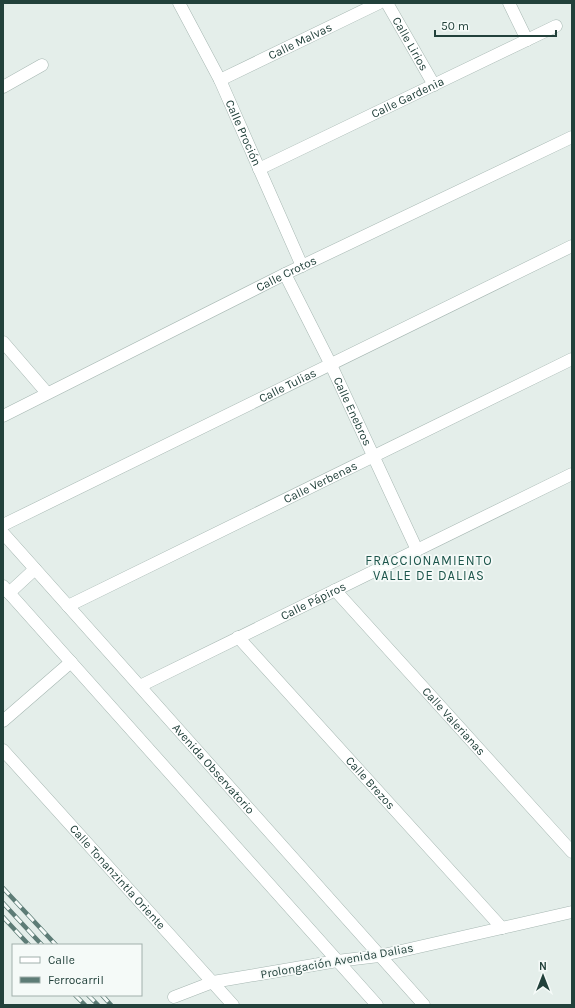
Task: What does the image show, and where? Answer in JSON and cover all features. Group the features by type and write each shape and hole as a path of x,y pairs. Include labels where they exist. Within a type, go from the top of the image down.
{"street":[{"name":"Calle Proción","path":"179,3 220,80 302,266"},
{"name":"Calle Malvas","path":"220,80 379,3"},
{"name":"Calle Lirios","path":"387,3 434,85"},
{"path":"509,3 526,40"},
{"name":"Calle Gardenia","path":"259,169 556,26"},
{"path":"3,87 42,64"},
{"name":"Calle Crotos","path":"3,416 285,274 572,137"},
{"name":"Calle Tulias","path":"3,525 572,246"},
{"name":"Calle Enebros","path":"285,274 331,365 417,550"},
{"path":"3,342 47,393"},
{"name":"Calle Verbenas","path":"68,606 572,358"},
{"name":"Calle Pápiros","path":"140,686 572,474"},
{"name":"Avenida Observatorio","path":"3,533 424,1005"},
{"path":"35,569 6,589 377,1005"},
{"name":"Calle Valerianas","path":"335,590 572,852"},
{"name":"Calle Brezos","path":"238,637 502,928"},
{"path":"3,721 71,662"},
{"name":"Calle Tonanzintla Oriente","path":"3,750 233,1005"},
{"name":"Prolongación Avenida Dalias","path":"174,997 213,982 337,961 379,956 572,912"}],"railway":[{"path":"3,888 55,944"},
{"path":"3,903 41,944"},
{"path":"3,917 28,944"},
{"path":"76,996 85,1005"},
{"path":"89,996 98,1005"},
{"path":"103,996 111,1005"}],"district":[{"name":"FRACCIONAMIENTO VALLE DE DALIAS","path":"429,568"}]}
